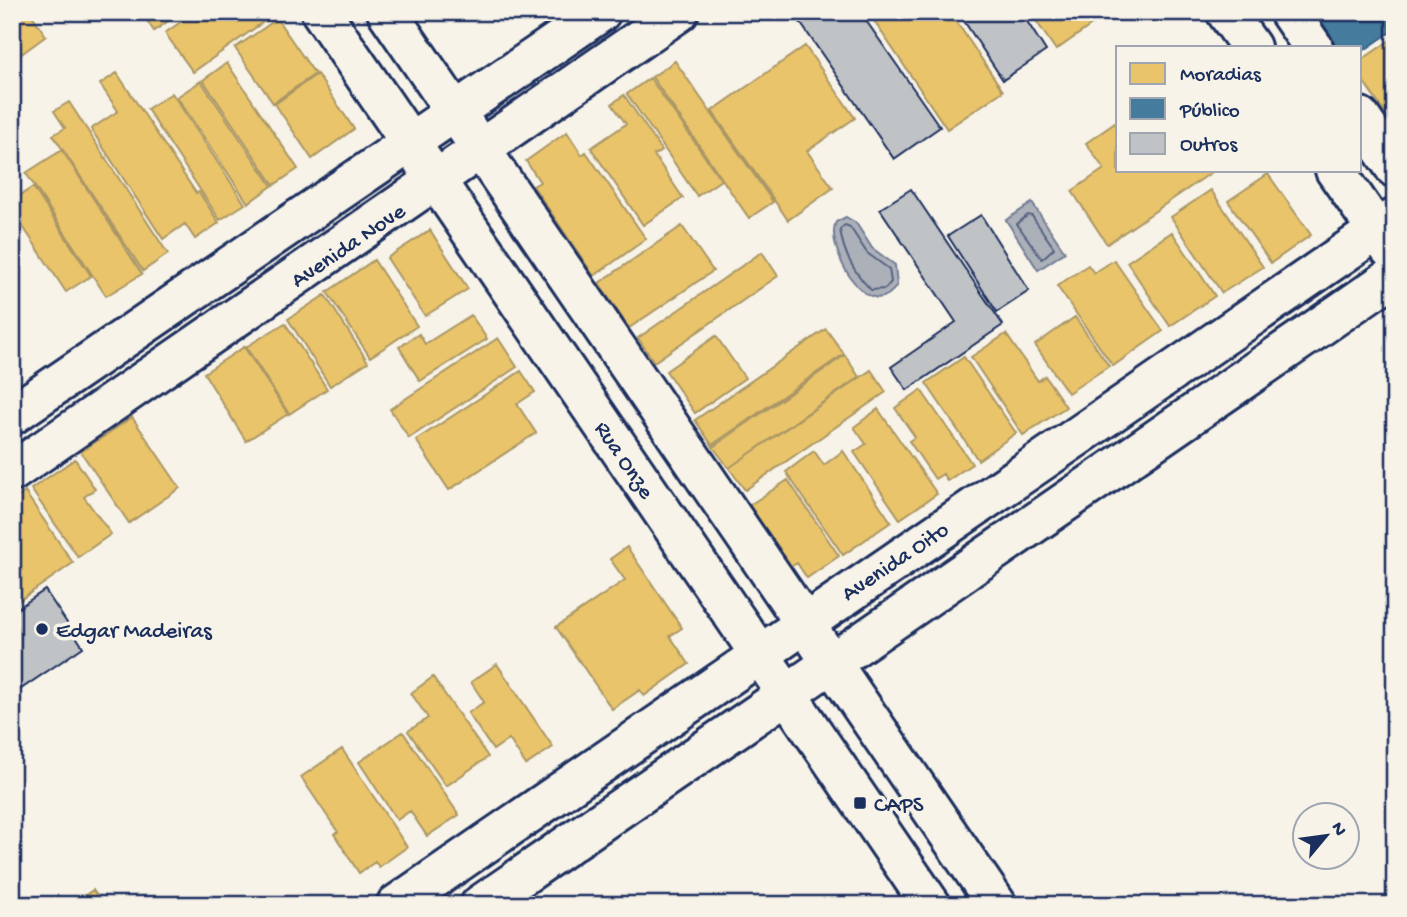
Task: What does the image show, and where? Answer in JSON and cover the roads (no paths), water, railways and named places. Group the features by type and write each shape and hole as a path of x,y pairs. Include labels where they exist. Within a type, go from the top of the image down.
{"street":[{"name":"Rua Onze","path":"321,12 931,905"},
{"path":"387,12 997,905"},
{"name":"Avenida Nove","path":"12,415 601,12"},
{"name":"Avenida Nove","path":"12,472 437,182 679,12"},
{"path":"1226,12 1250,46"},
{"path":"1289,12 1311,46"},
{"path":"1362,120 1395,168"},
{"path":"1337,172 1389,234"},
{"name":"Avenida Oito","path":"396,905 804,621 1389,234"},
{"path":"480,905 1395,275"}],"water":[{"path":"1032,203 1065,252 1038,270 1006,220"},
{"path":"846,217 856,223 872,248 895,265 897,285 886,296 874,297 862,291 843,264 834,233 836,222"}],"place":[{"name":"Edgar Madeiras","path":"42,629"},
{"name":"CAPS","path":"860,803"}]}
